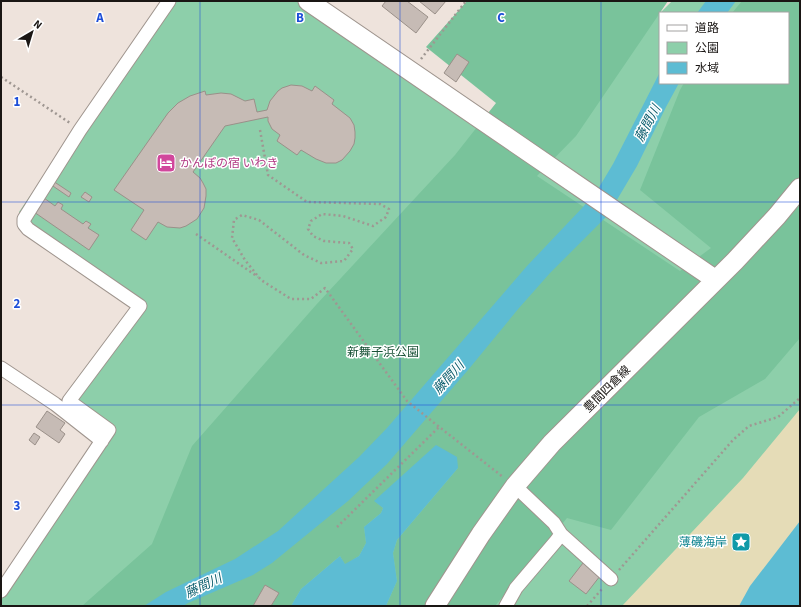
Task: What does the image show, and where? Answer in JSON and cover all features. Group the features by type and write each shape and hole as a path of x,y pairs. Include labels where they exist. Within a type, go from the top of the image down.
{"main road":[{"path":"308,1 716,280"},
{"name":"豊間四倉線","path":"435,606 481,534 515,486 552,443 736,260 800,188"}],"street":[{"path":"55,404 69,401 140,306 28,229 24,224 24,219 80,130 169,1"},
{"path":"1,368 55,404 102,441"},
{"path":"1,592 109,430 69,401"},
{"path":"515,486 554,523 561,534 611,579"},
{"path":"506,606 516,588 561,534"}],"path":[{"path":"410,72 466,1"},
{"path":"1,77 80,130"},
{"path":"260,130 268,175 307,202 380,204 389,209 386,217 373,226 343,216 322,214 311,221 308,229 313,236 324,241 349,243 353,249 344,261 321,262 304,255 259,220 242,215 234,220 232,238 245,260 261,280"},
{"path":"196,234 261,280 292,299 311,299 325,288 407,400 515,486"},
{"path":"587,606 734,440 749,426 778,417 800,398"},
{"path":"337,527 439,427"}],"green space":[{"name":"新舞子浜公園","path":"163,1 313,1 532,146 659,14 659,84 789,84 789,12 661,12 672,1 800,1 800,565 768,606 1,606 1,581 107,428 64,400 70,388 134,303 22,224 19,212"},
{"path":"467,1 668,1 659,12 659,14 576,136 537,176 680,271 711,248 640,190 680,90 683,84 789,84 789,12 733,12 742,1 800,1 800,338 765,379 699,417 611,530 567,518 495,606 386,606 397,581 393,553 397,540 458,468 375,501 383,508 381,513 364,527 366,543 359,556 345,565 340,556 301,589 291,606 82,606 152,544 192,446 316,305 455,155 496,103 426,47"}],"sand":[{"name":"薄磯海岸","path":"800,409 800,606 622,606 743,478"}],"water":[{"path":"706,1 736,1 728,12 698,12"},
{"name":"藤間川","path":"659,74 659,84 678,84 637,166 608,215 550,273 387,464 348,501 272,563 253,575 183,606 144,606 166,592 235,559 278,531 359,457 387,428 527,266 583,207 598,189 613,164"},
{"path":"436,445 457,457 458,468 397,540 393,553 397,581 386,606 291,606 301,589 340,556 345,564 359,556 366,543 364,527 381,513 383,508 374,501"},
{"path":"800,521 800,606 739,606 750,586"}],"building":[{"path":"386,1 407,1 428,17 416,33 382,6"},
{"path":"419,1 446,1 435,14"},
{"path":"457,54 469,62 456,82 444,73"},
{"name":"かんぽの宿 いわき","path":"291,85 302,86 312,91 315,86 334,100 332,104 350,118 354,125 354,144 342,160 336,163 326,163 301,150 297,155 277,141 280,135 272,129 268,121 268,117 225,126 193,172 200,178 206,189 204,208 197,219 180,228 167,227 158,222 146,240 131,230 144,210 114,190 168,113 178,103 190,96 205,91 206,95 221,93 231,94 245,101 254,99 257,112 267,110 270,101 278,91"},
{"path":"50,179 71,193 69,197 47,182"},
{"path":"85,192 92,197 89,202 81,197"},
{"path":"44,198 55,206 58,202 63,205 61,209 83,224 86,221 91,224 88,228 99,235 89,250 34,212"},
{"path":"47,411 65,423 60,430 65,434 59,443 36,427"},
{"path":"34,433 40,437 35,445 29,440"},
{"path":"583,563 600,576 586,594 569,581"},
{"path":"265,585 279,593 271,606 253,606"}],"place":[{"name":"かんぽの宿 いわき","path":"166,163"},
{"name":"薄磯海岸","path":"741,542"}]}
